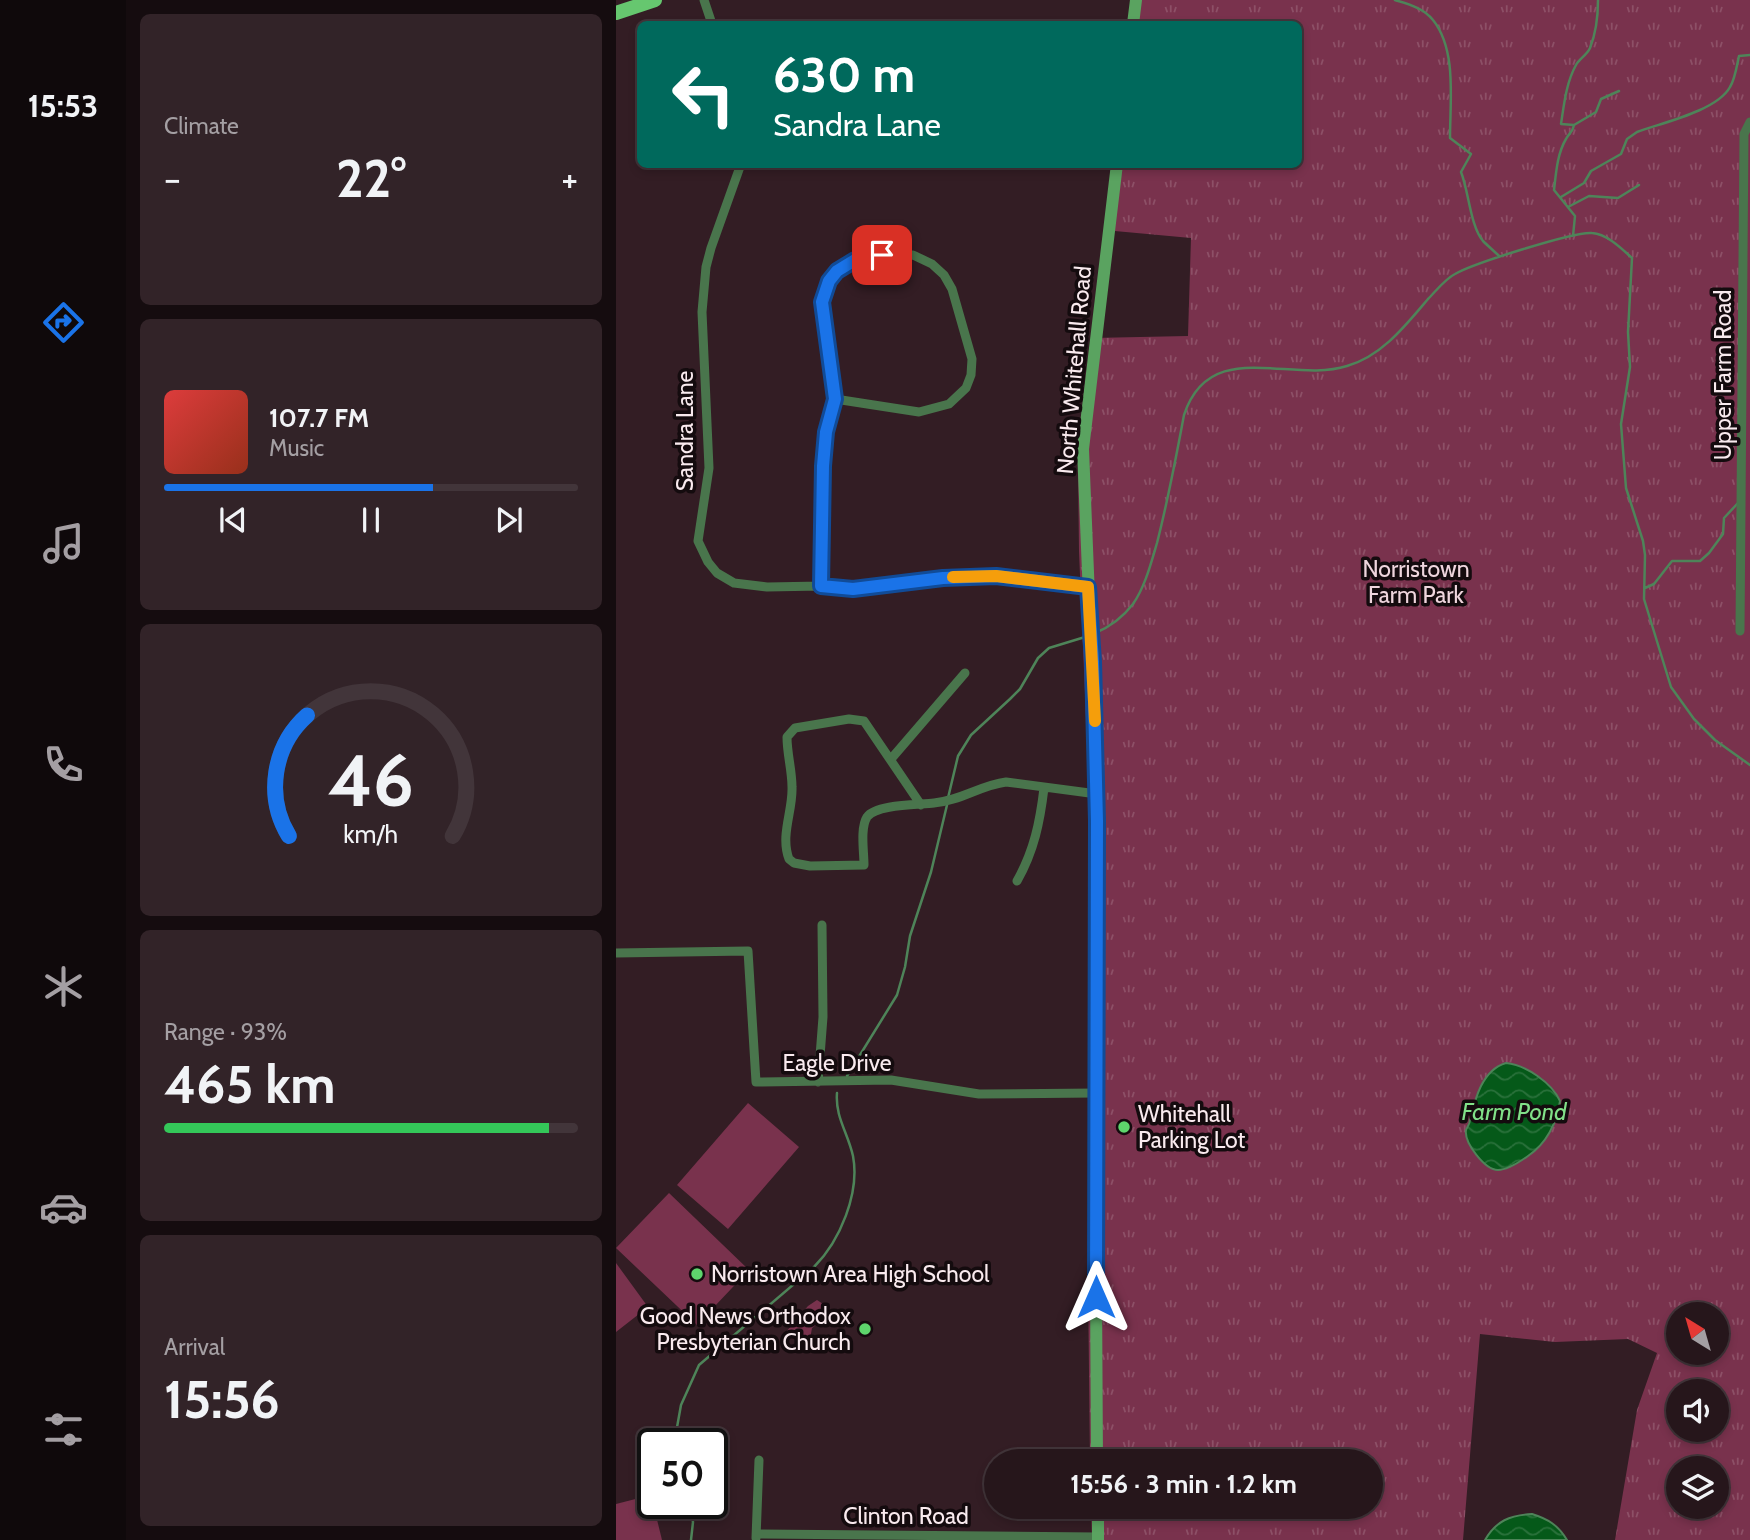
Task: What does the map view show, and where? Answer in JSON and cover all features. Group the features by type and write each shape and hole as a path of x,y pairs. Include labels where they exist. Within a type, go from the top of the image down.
{"main road":[{"path":"616,13 655,0"},
{"path":"1133,21 1136,0"},
{"name":"North Whitehall Road","path":"1097,1449 1097,794 1083,449 1117,168"},
{"path":"1098,1519 1098,1539"}],"street":[{"path":"704,0 711,21"},
{"name":"Upper Farm Road","path":"1740,631 1744,134 1750,122"},
{"name":"Sandra Lane","path":"739,168 717,226 706,267 702,312 709,468 698,541 708,562 717,573 734,583 767,587 821,586 853,589 937,578 996,576 1088,587"},
{"path":"821,586 823,466 826,432 835,399 822,311 829,281 846,264 865,257 914,255 932,264 944,275 952,289 972,359 971,375 965,388 949,404 919,412 835,399"},
{"path":"891,759 965,673"},
{"path":"921,805 870,727 857,718 790,730 787,745 793,789 786,830 786,852 794,863 810,866 864,865 864,823 872,812 887,807 921,805 945,803 992,784 1006,782 1097,794"},
{"path":"1017,881 1029,860 1041,820 1044,788"},
{"path":"818,1082 823,1017 822,925"},
{"name":"Eagle Drive","path":"616,953 748,951 756,1082 891,1080 992,1095 1096,1093"},
{"path":"756,1537 759,1460"},
{"name":"Clinton Road","path":"756,1537 1098,1539"}],"green space":[{"name":"Norristown Farm Park","path":"1140,0 1750,0 1750,1540 1615,1540 1637,1410 1657,1353 1628,1339 1555,1342 1480,1334 1463,1540 1092,1540 1091,1519 1383,1519 1383,1449 1090,1449 1088,1281 1093,1126 1093,960 1078,465 1093,338 1188,336 1191,238 1104,230 1116,168 1302,168 1302,21 1136,21"},
{"path":"748,1103 799,1147 728,1229 677,1185"},
{"path":"669,1193 749,1270 697,1325 616,1248"},
{"path":"616,1263 648,1307 616,1332"},
{"path":"817,1300 829,1308 833,1316 825,1318 812,1328 808,1350 786,1332 808,1306"},
{"path":"637,1499 637,1519 657,1519 662,1540 616,1540 616,1504"}],"water":[{"name":"Farm Pond","path":"1506,1063 1522,1067 1538,1076 1560,1101 1553,1125 1540,1145 1518,1163 1498,1170 1487,1166 1476,1155 1468,1142 1466,1130 1485,1079"},
{"path":"1532,1514 1552,1523 1567,1540 1485,1540 1504,1520"}],"waterway":[{"path":"1395,0 1425,12 1441,32 1449,61 1450,138 1471,154 1461,172 1472,217 1483,241 1499,256"},
{"path":"1573,236 1575,216 1554,190 1557,164 1574,125 1561,124 1566,94 1576,65 1589,50 1592,42 1598,0"},
{"path":"1561,197 1584,183 1591,171 1621,154 1627,139 1637,132 1688,115 1713,103 1730,87 1739,56 1750,55"},
{"path":"1574,125 1596,112 1601,99 1619,91"},
{"path":"1568,207 1589,196 1618,198 1639,185"},
{"path":"1095,633 1121,617 1141,590 1161,527 1184,415 1196,391 1213,377 1232,370 1254,368 1325,370 1347,366 1382,347 1441,285 1455,274 1546,242 1582,234 1598,234 1614,242 1632,258 1628,332 1630,367 1621,424 1626,488 1645,555 1644,599 1671,687 1694,719 1715,740 1750,765"},
{"path":"1645,588 1654,584 1672,561 1700,561 1709,553 1723,534 1724,518 1738,503"},
{"path":"948,798 958,756 971,735 1020,689 1038,658 1049,648 1085,637"},
{"path":"847,1076 897,995 910,936 931,872 947,805"},
{"path":"677,1428 681,1405 699,1365 814,1267 840,1230 851,1201 854,1170 851,1148 838,1110 837,1093"},
{"path":"691,1540 692,1519"}],"slow traffic":[{"path":"953,577 996,576 1088,587 1095,721"}],"place":[{"name":"Whitehall Parking Lot","path":"1124,1127"},
{"name":"Norristown Area High School","path":"697,1274"},
{"name":"Good News Orthodox Presbyterian Church","path":"865,1329"}],"route":[{"path":"882,255 855,260 837,271 829,281 822,302 835,399 826,432 823,466 821,586 853,589 943,578 996,576 1088,587 1093,662 1098,900 1096,1297"}]}
